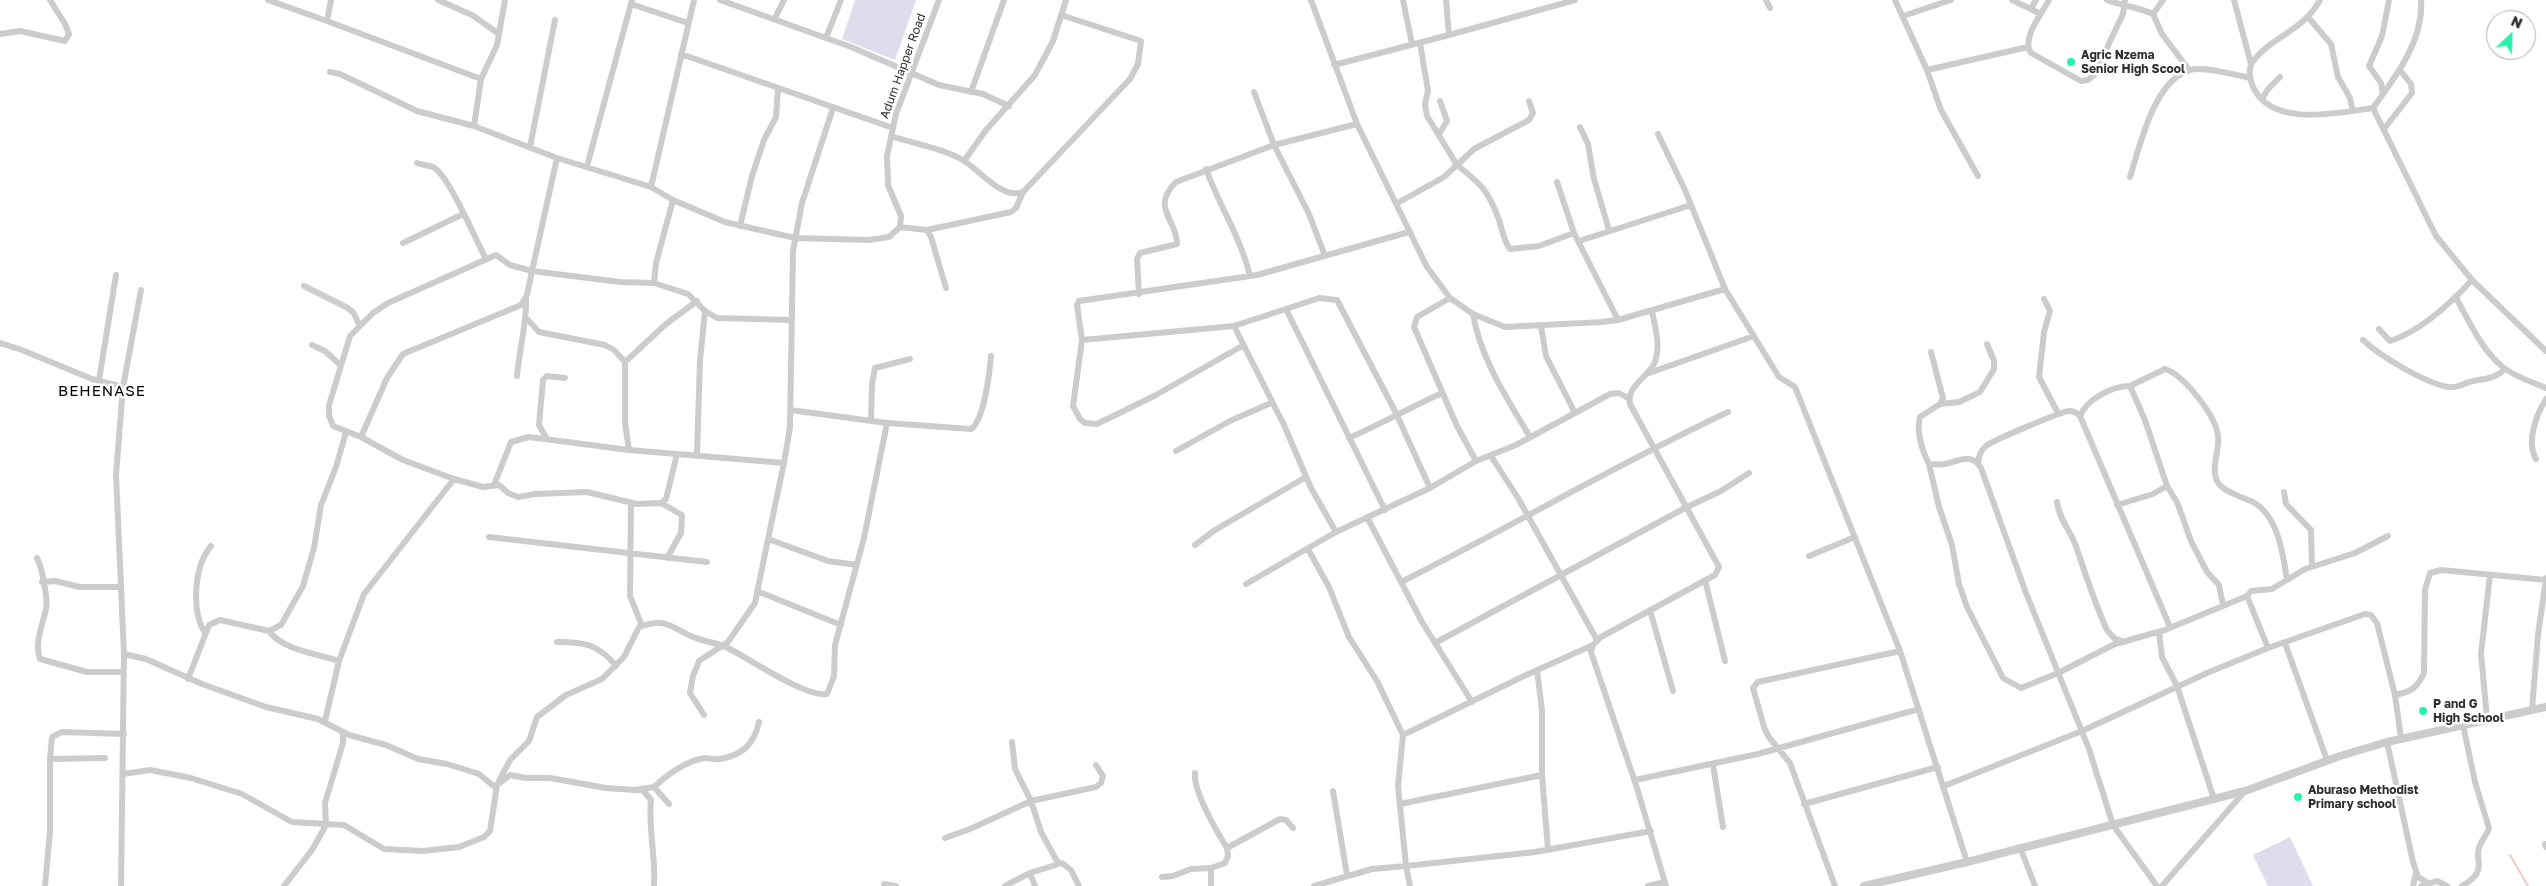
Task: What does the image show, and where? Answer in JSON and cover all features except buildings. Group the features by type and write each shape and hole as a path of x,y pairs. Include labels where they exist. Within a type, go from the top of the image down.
{"street":[{"path":"0,34 20,31 65,42 69,34 50,0"},
{"path":"268,0 289,3 326,21 481,79"},
{"path":"326,21 331,0"},
{"path":"438,0 472,15 499,34"},
{"path":"474,126 481,79 494,56 505,0"},
{"path":"651,188 694,0"},
{"path":"720,0 775,18 912,72 939,85 982,94 1009,106"},
{"path":"775,18 784,0"},
{"path":"826,38 841,0"},
{"name":"Adum Happer Road","path":"900,227 901,216 888,185 887,156 893,128 939,0"},
{"path":"971,92 1004,0"},
{"path":"964,161 986,130 1027,86 1047,56 1066,0"},
{"path":"1311,0 1357,124 1427,267 1450,298 1473,314 1505,327 1541,326 1618,320 1725,289"},
{"path":"1403,0 1412,44"},
{"path":"1446,0 1449,35"},
{"path":"1334,65 1574,0"},
{"path":"1766,0 1770,8"},
{"path":"1895,0 1927,70 1941,110 1978,176"},
{"path":"1903,16 1950,0"},
{"path":"2012,0 2042,14"},
{"path":"2031,9 2036,0"},
{"path":"2049,0 2030,34 2028,47 2031,53 2081,81 2088,80 2106,49 2125,4"},
{"path":"2107,0 2139,8 2153,14 2162,34 2189,70 2250,78"},
{"path":"2153,14 2163,0"},
{"path":"2234,0 2251,64 2250,78 2254,88 2262,99 2294,114 2317,115 2372,108 2400,70 2415,39 2421,0"},
{"path":"2251,64 2261,52 2308,18 2320,0"},
{"path":"2383,94 2381,83 2369,66 2382,36 2389,0"},
{"path":"587,166 632,2 688,23"},
{"path":"330,72 340,74 417,110 474,126 557,158 651,188 702,213 740,226 795,238 869,240 889,237 900,227 927,230 1011,212 1016,208 1023,192 1125,86 1138,64 1141,41 1061,15"},
{"path":"2308,18 2332,44 2338,77 2350,98 2353,111"},
{"path":"530,147 555,20"},
{"path":"1420,43 1428,91 1426,110 1457,164 1474,177 1483,187 1494,206 1510,249 1539,246 1574,233"},
{"path":"1927,70 2028,47"},
{"path":"681,54 893,128"},
{"path":"2130,177 2158,97 2189,70"},
{"path":"2384,129 2413,89 2400,70"},
{"path":"2262,99 2268,89 2280,77"},
{"path":"740,226 752,176 764,140 776,117 778,88"},
{"path":"1254,92 1274,145 1309,214 1325,256"},
{"path":"1396,204 1444,177 1474,149 1529,120 1533,113 1529,100"},
{"path":"1439,134 1447,121 1440,101"},
{"path":"704,715 690,693 692,676 699,661 722,646 749,614 755,603 784,463 790,410 791,281 795,238 802,202 833,108"},
{"path":"2372,108 2436,236 2472,280 2546,351"},
{"path":"1139,294 1137,259 1140,253 1177,244 1164,204 1171,187 1176,182 1206,169 1274,145 1357,124"},
{"path":"1580,127 1588,144 1597,188 1609,230"},
{"path":"1658,134 1725,289 1780,379 1795,386 1900,651 1967,862"},
{"path":"891,136 964,161 1002,189 1012,193 1023,192"},
{"path":"517,376 521,336 526,318 526,299 557,158"},
{"path":"417,163 433,167 440,173 486,259"},
{"path":"1206,169 1213,189 1232,224 1250,276"},
{"path":"1557,182 1574,233 1618,320"},
{"path":"654,283 656,263 673,200"},
{"path":"1578,241 1690,205"},
{"path":"403,243 463,214"},
{"path":"927,230 931,237 946,288"},
{"path":"1242,346 1156,395 1097,424 1089,424 1080,419 1073,406 1082,340 1077,305 1079,301 1139,294 1250,276 1409,232"},
{"path":"667,558 681,534 682,514 661,503 631,503 587,492 535,494 518,497 508,493 499,485 484,487 454,479 403,460 361,437 333,426 329,416 340,365 350,336 388,303 496,255 510,265 532,271 620,282 654,283 688,294 705,311 717,318 792,320"},
{"path":"99,380 116,275"},
{"path":"2379,329 2390,341 2398,338 2456,298 2472,280"},
{"path":"304,286 353,312 360,326"},
{"path":"121,886 124,654 116,475 123,387 141,290"},
{"path":"1082,340 1234,326 1319,298 1337,300 1396,414 1430,488"},
{"path":"1450,298 1417,317 1414,327 1442,393 1476,461"},
{"path":"2456,298 2482,344 2505,369 2546,388"},
{"path":"361,437 387,378 403,354 507,312 520,305 526,299"},
{"path":"2044,299 2050,311 2044,332 2039,377 2058,413"},
{"path":"625,362 666,324 697,301"},
{"path":"1286,309 1313,368 1385,510"},
{"path":"697,456 698,398 705,311"},
{"path":"1628,398 1631,391 1655,363 1658,352 1652,311"},
{"path":"1473,314 1476,331 1487,358 1530,437"},
{"path":"526,318 539,332 605,345 614,350 625,362 625,423 629,450"},
{"path":"1234,326 1306,477 1336,532"},
{"path":"1541,326 1546,356 1575,413"},
{"path":"1648,373 1754,336"},
{"path":"2363,340 2382,356 2432,382 2449,388 2476,380 2490,380 2505,369"},
{"path":"0,343 123,387"},
{"path":"1987,344 1994,361 1994,369 1980,392 1959,402 1940,404 1920,416 1918,423 1924,455 1929,464 1939,507 1952,545 1959,584 1967,607 1994,665 2003,678 2022,688 2058,673 2115,644 2170,628 2247,596 2251,590 2272,589 2312,566 2355,553 2388,536"},
{"path":"312,345 325,351 340,365"},
{"path":"1931,352 1943,398 1940,404"},
{"path":"790,410 887,423 965,429 974,427 987,386 991,356"},
{"path":"872,421 872,384 875,368 910,359"},
{"path":"2080,416 2083,408 2094,399 2117,389 2130,386 2164,369 2172,372 2187,384 2217,426 2218,448 2215,477 2220,486 2266,511 2279,540 2288,580"},
{"path":"547,439 539,425 542,380 546,376 565,378"},
{"path":"2130,386 2145,420 2167,486 2177,502 2191,541 2207,572 2220,586 2222,605"},
{"path":"1349,438 1442,393"},
{"path":"1246,584 1336,532 1430,488 1476,461 1491,456 1530,437 1610,394 1619,393 1628,398 1652,448 1719,567 1718,572 1595,643 1403,735"},
{"path":"2536,459 2531,452 2534,426 2538,413 2546,399"},
{"path":"1176,451 1230,421 1271,402"},
{"path":"2157,886 2113,825 2082,731 1978,463 1980,453 1990,442 2031,427 2058,413 2069,411 2080,416 2170,628"},
{"path":"1401,582 1528,516 1652,448 1728,412"},
{"path":"123,774 150,770 183,776 242,794 292,822 344,825 384,849 423,850 459,847 484,837 490,831 497,786 510,760 529,741 537,717 566,695 596,683 616,666 631,646 637,629 642,626 660,622 669,624 694,638 722,646 778,677 823,695 827,694 834,676 834,645 857,564 887,423"},
{"path":"269,631 281,625 303,586 314,548 321,504 336,467 346,432"},
{"path":"494,485 511,442 529,437 629,450 784,463"},
{"path":"661,503 666,500 677,454"},
{"path":"1491,456 1562,575 1595,643 1591,652 1593,660 1635,780 1665,884 1648,886"},
{"path":"1929,464 1946,464 1965,458 1978,463"},
{"path":"1435,643 1720,491 1749,473"},
{"path":"1195,545 1214,530 1306,477"},
{"path":"325,721 339,661 364,594 454,479"},
{"path":"2117,505 2153,494 2167,486"},
{"path":"2284,492 2286,504 2311,530 2312,566"},
{"path":"2057,502 2058,512 2074,542 2107,630 2114,638 2124,642"},
{"path":"631,503 630,596 642,626"},
{"path":"1367,517 1435,643 1472,702"},
{"path":"489,537 707,562"},
{"path":"1809,556 1855,537"},
{"path":"768,539 828,561 857,564"},
{"path":"205,633 201,627 198,607 199,574 202,559 211,546"},
{"path":"1308,549 1329,588 1349,637 1377,680 1403,735 1398,772 1406,866 1410,886"},
{"path":"37,558 46,608 42,618 40,659 87,672 123,672"},
{"path":"2395,695 2410,692 2424,673 2425,590 2430,573 2441,570 2546,579 2538,635 2532,710"},
{"path":"2487,718 2482,654 2490,575"},
{"path":"1706,580 1725,661"},
{"path":"42,582 55,582 80,587 121,587"},
{"path":"757,591 841,624"},
{"path":"2247,596 2268,648"},
{"path":"1650,610 1674,692"},
{"path":"1944,786 2082,731 2177,686 2268,648 2356,616 2371,615 2377,623 2395,695 2402,738"},
{"path":"188,679 209,625 220,620 269,631 278,640 339,661"},
{"path":"2159,632 2162,658 2177,686 2214,799"},
{"path":"556,642 591,645 606,654 616,666"},
{"path":"2285,643 2327,760"},
{"path":"1835,886 1790,763 1780,748 1768,736 1753,694 1753,688 1758,682 1900,651"},
{"path":"124,654 146,659 188,679 266,707 325,721 343,732 386,745 418,759 447,764 479,774 497,786"},
{"path":"1537,670 1542,710 1542,775 1548,850"},
{"path":"1864,886 1967,862 2245,791 2327,760 2402,738 2464,725 2487,718 2546,707"},
{"path":"1635,780 1713,765 1918,710"},
{"path":"497,786 510,775 526,778 550,778 606,788 654,787 672,773 694,762 704,758 720,759 743,751 753,741 759,722"},
{"path":"2462,886 2480,868 2478,848 2489,828 2475,782 2464,725"},
{"path":"45,886 50,830 50,759 52,737 58,732 124,734"},
{"path":"284,886 312,850 326,825 325,803 342,743 343,732"},
{"path":"1012,742 1015,769 1031,801 1041,832 1058,863"},
{"path":"2387,742 2402,820 2416,873 2425,884 2437,881 2447,886"},
{"path":"50,759 104,758"},
{"path":"945,838 970,830 1031,801 1096,787 1101,783 1103,776 1096,765"},
{"path":"1713,765 1723,827"},
{"path":"1804,804 1938,767"},
{"path":"1162,877 1173,876 1191,868 1211,868 1225,863 1228,856 1227,848 1201,801 1195,773"},
{"path":"1400,804 1542,775"},
{"path":"654,787 669,804"},
{"path":"642,788 651,800 650,816 655,872 654,886"},
{"path":"1334,791 1347,875"},
{"path":"2162,886 2245,791"},
{"path":"1227,848 1280,819 1286,820 1293,828"},
{"path":"1314,886 1372,869 1548,850 1651,832"},
{"path":"2020,847 2034,886"},
{"path":"1005,886 1030,873 1058,863 1066,864 1079,886"},
{"path":"1211,868 1211,886"},
{"path":"1030,873 1035,886"},
{"path":"2413,886 2416,873"},
{"path":"884,884 896,886"}],"shaded area":[{"path":"855,0 916,0 895,60 842,39"},
{"path":"2290,837 2313,886 2268,886 2253,855"}],"waterway":[{"path":"2510,855 2528,886"}],"place":[{"name":"Agric Nzema Senior High Scool","path":"2071,62"},
{"name":"P and G High School","path":"2423,711"},
{"name":"Aburaso Methodist Primary school","path":"2298,797"}],"district":[{"name":"BEHENASE","path":"102,391"}]}
